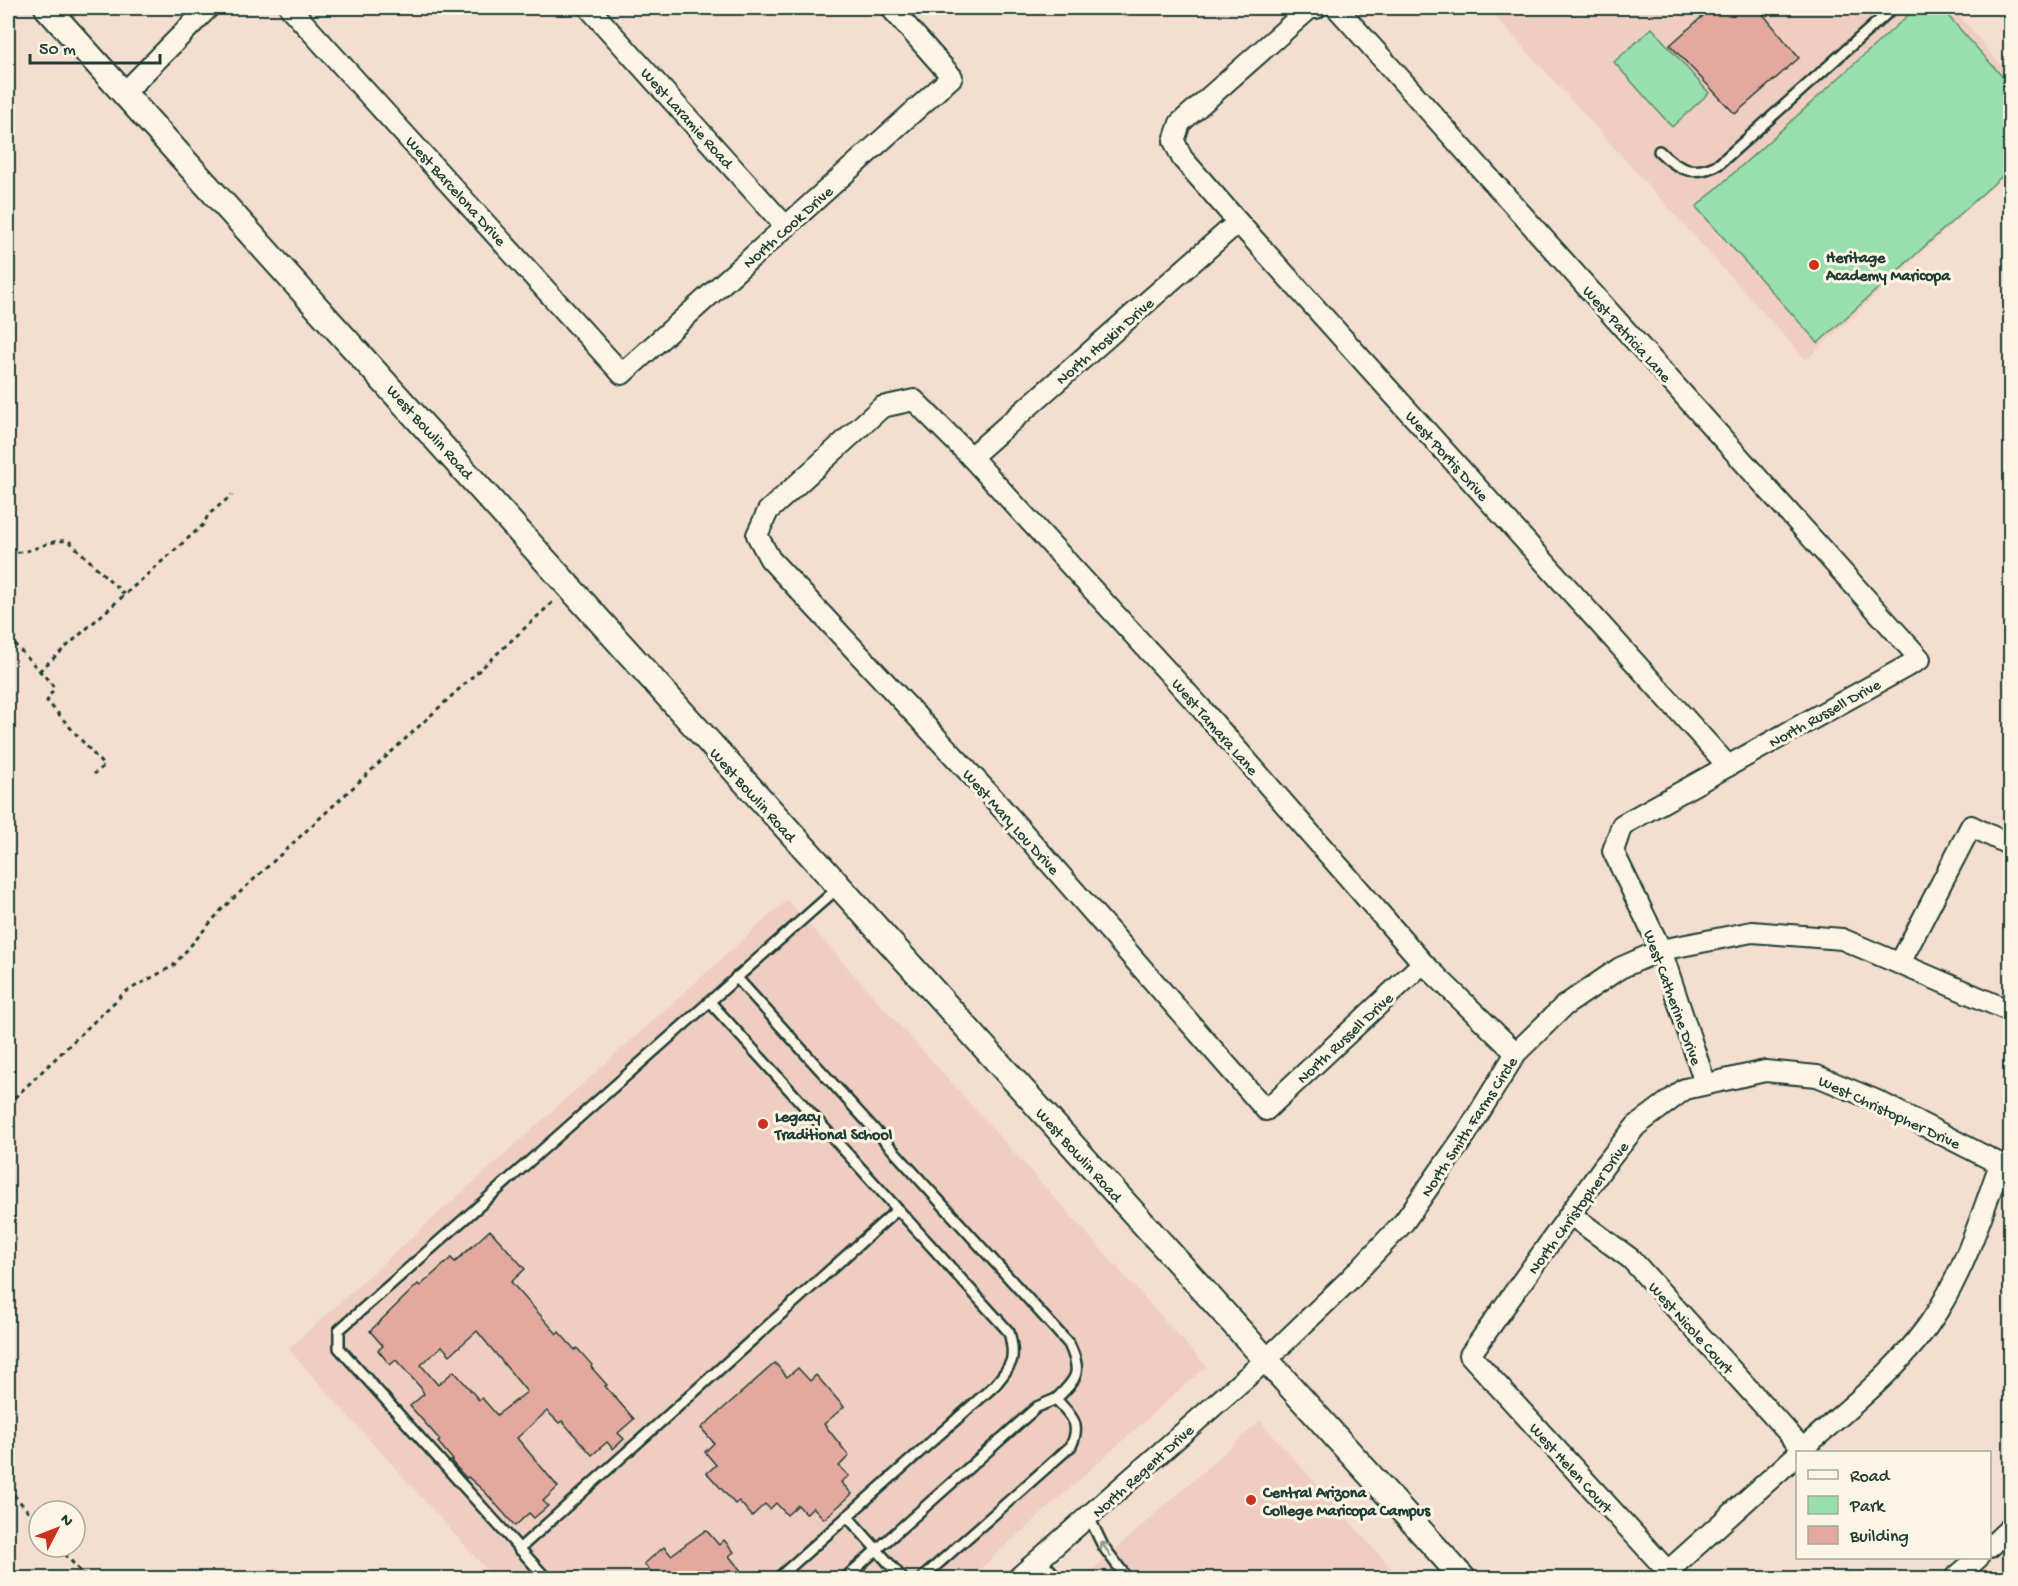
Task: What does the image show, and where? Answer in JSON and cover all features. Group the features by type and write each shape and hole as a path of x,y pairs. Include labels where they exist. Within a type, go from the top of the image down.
{"street":[{"name":"West Bowlin Road","path":"47,8 570,586 838,888 1463,1578"},
{"path":"125,92 208,8"},
{"name":"West Barcelona Drive","path":"290,8 622,375"},
{"name":"West Laramie Road","path":"589,8 786,227"},
{"name":"North Cook Drive","path":"622,375 952,76 891,8"},
{"name":"West Portis Drive","path":"1316,8 1310,8 1180,123 1174,141 1182,158 1728,766"},
{"name":"West Patricia Lane","path":"1336,8 1920,659"},
{"name":"North Hoskin Drive","path":"971,457 1238,222"},
{"name":"West Tamara Lane","path":"757,535 768,511 882,407 914,400 971,457 1200,707 1423,963 1516,1053"},
{"name":"West Mary Lou Drive","path":"757,535 770,559 993,798 1266,1110"},
{"name":"North Russell Drive","path":"1728,766 1920,659"},
{"name":"West Catherine Drive","path":"1705,1083 1661,950 1613,851 1622,825 1728,766"},
{"path":"1900,963 1971,826 2010,845"},
{"name":"North Smith Farms Circle","path":"1266,1360 1350,1279 1404,1222 1466,1134 1516,1053 1564,1006 1620,968 1661,950 1752,932 1842,939 2010,1011"},
{"name":"North Russell Drive","path":"1266,1110 1423,963"},
{"name":"West Christopher Drive","path":"1705,1083 1765,1071 1817,1076 1875,1100 2000,1164 1965,1259 1937,1313 1874,1386 1801,1451"},
{"name":"North Christopher Drive","path":"1470,1355 1636,1126 1685,1089 1705,1083"},
{"name":"West Nicole Court","path":"1571,1215 1630,1259 1799,1451"},
{"name":"West Helen Court","path":"1470,1355 1671,1575"},
{"name":"North Regent Drive","path":"1018,1578 1266,1360"},
{"path":"1671,1575 1796,1456"},
{"path":"1991,1545 2010,1528"},
{"path":"1955,1578 1976,1559"}],"lane":[{"path":"1659,151 1681,169 1695,172 1719,164 1893,8"},
{"path":"546,1578 339,1348 339,1330 838,888"},
{"path":"736,978 1069,1344 1078,1363 1074,1381 1056,1399 1037,1407 845,1578"},
{"path":"709,1001 1009,1332 1015,1352 1010,1368 995,1385 778,1578"},
{"path":"519,1549 897,1210"},
{"path":"922,1578 1071,1446 1077,1433 1074,1420 1056,1399"},
{"path":"847,1516 902,1578"},
{"path":"1089,1517 1103,1546 1127,1578"},
{"path":"1041,1560 1058,1578"}],"path":[{"path":"39,671 204,524 208,515 232,495"},
{"path":"8,551 25,553 54,540 69,540 125,595"},
{"path":"8,1104 124,992 173,966 223,908 570,586"},
{"path":"8,637 54,688 47,700 104,766 94,774"},
{"path":"8,1488 27,1510"},
{"path":"69,1559 86,1578"}],"shaded area":[{"name":"Heritage Academy Maricopa","path":"1488,8 1953,8 2010,76 2010,170 1806,360"},
{"name":"Legacy Traditional School","path":"787,900 1206,1366 970,1578 494,1578 288,1349"},
{"name":"Central Arizona College Maricopa Campus","path":"1260,1421 1400,1578 1083,1578"}],"green space":[{"path":"1916,8 1941,8 2010,85 2010,169 1818,343 1696,207"},
{"path":"1652,28 1709,93 1672,127 1614,62"}],"building":[{"path":"1712,8 1758,8 1799,58 1735,114 1670,45"},
{"path":"490,1230 525,1269 511,1282 557,1334 559,1332 575,1350 577,1348 607,1385 605,1386 634,1419 618,1433 624,1439 613,1449 607,1442 592,1455 562,1421 559,1423 547,1411 538,1419 517,1438 558,1487 543,1501 548,1506 534,1518 529,1513 515,1526 485,1492 468,1477 466,1478 451,1461 453,1460 438,1442 440,1440 410,1406 424,1394 421,1388 396,1360 390,1365 378,1350 383,1346 370,1331 418,1284 420,1286 451,1258 455,1262","holes":["477,1331 527,1392 497,1415 482,1398 479,1400 454,1371 438,1385 421,1365 442,1346 450,1355"]},
{"path":"775,1363 787,1377 798,1368 810,1381 816,1375 844,1407 824,1424 849,1456 839,1466 849,1476 841,1482 852,1494 824,1519 813,1507 806,1514 798,1505 787,1515 776,1503 770,1509 765,1504 752,1516 739,1501 735,1504 707,1473 716,1465 705,1452 714,1443 701,1428"},
{"path":"706,1530 719,1545 724,1540 734,1552 729,1556 742,1572 735,1578 657,1578 644,1564 664,1547 671,1555"}],"place":[{"name":"Heritage Academy Maricopa","path":"1814,265"},
{"name":"Legacy Traditional School","path":"763,1124"},
{"name":"Central Arizona College Maricopa Campus","path":"1251,1500"}]}
